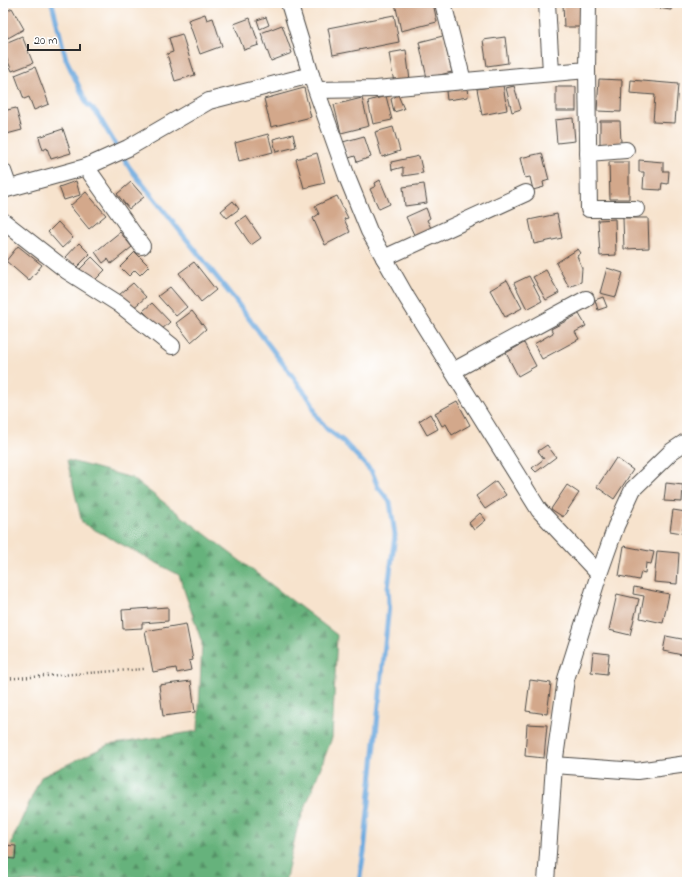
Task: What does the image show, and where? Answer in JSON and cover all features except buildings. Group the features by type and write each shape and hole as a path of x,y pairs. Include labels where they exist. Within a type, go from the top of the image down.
{"street":[{"path":"288,3 311,75 347,177 370,231 384,258 407,298 539,510 600,574"},
{"path":"443,3 463,81"},
{"path":"546,3 551,72"},
{"path":"588,3 587,70 589,209 636,209"},
{"path":"317,90 376,89 551,72 587,70"},
{"path":"3,171 6,189 86,167 128,148 209,101 311,75"},
{"path":"588,153 626,150"},
{"path":"86,167 142,246"},
{"path":"384,258 526,193"},
{"path":"3,222 67,271 119,304 172,346"},
{"path":"453,371 586,299"},
{"path":"546,882 554,765 566,679 616,526 633,488 672,451 687,440"},
{"path":"554,765 637,771 687,764"}],"path":[{"path":"3,680 144,669"}],"green space":[{"path":"67,460 132,478 337,635 332,738 297,829 285,882 3,882 3,874 13,838 41,777 108,745 198,731 202,643 179,575 82,523"}],"waterway":[{"path":"52,3 66,59 87,104 96,112 129,167 235,300 311,401 316,415 327,429 343,441 372,472 378,487 390,502 395,535 388,587 389,605 364,852 359,882"}]}
